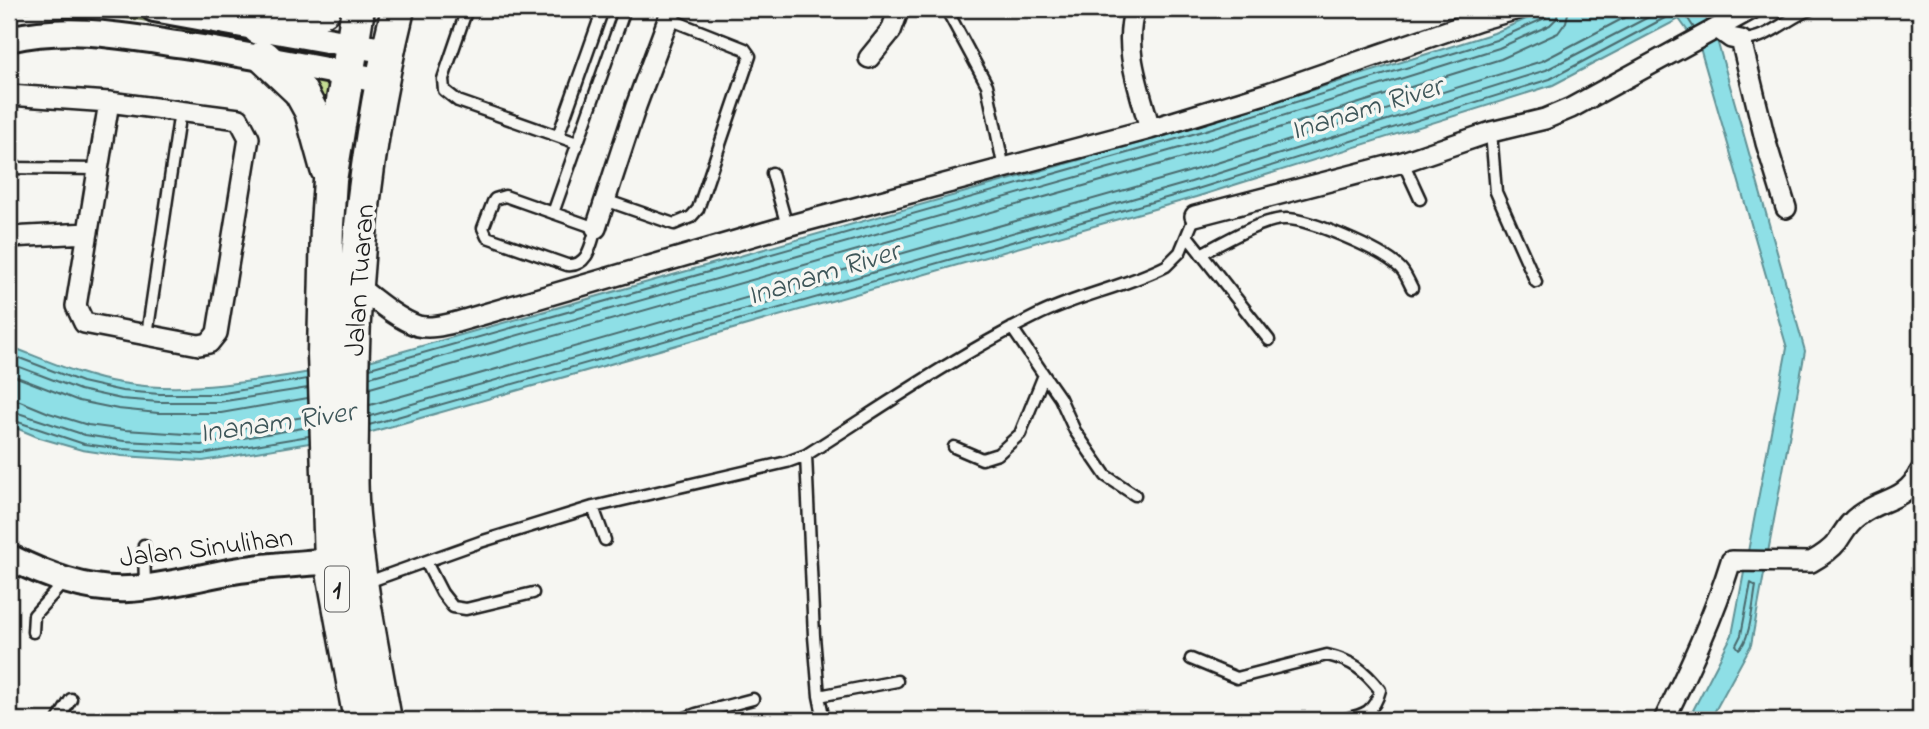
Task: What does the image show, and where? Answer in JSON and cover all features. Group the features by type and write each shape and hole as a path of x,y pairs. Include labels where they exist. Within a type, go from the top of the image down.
{"main road":[{"path":"324,9 261,42 300,91 311,111 331,180"},
{"name":"Jalan Tuaran","path":"358,9 331,180 327,225 338,356 340,456 331,561 360,720"},
{"name":"Jalan Tuaran","path":"338,356 356,285 369,154 398,9"},
{"name":"Jalan Tuaran","path":"340,456 352,513 361,584 385,720"}],"street":[{"path":"154,9 261,42 385,66"},
{"path":"869,58 891,30 899,9"},
{"path":"1135,9 1130,26 1130,50 1150,129"},
{"path":"356,285 382,305 418,326 434,327 787,226 1150,129 1268,93 1518,9"},
{"path":"1195,216 1404,162 1491,132 1545,119 1752,9"},
{"path":"596,228 670,14"},
{"path":"1717,27 1731,38 1741,40 1766,143 1786,208"},
{"path":"9,39 58,31 261,42"},
{"path":"9,95 109,102 240,119 249,138 217,333 209,343 199,345 84,323 76,306 109,102"},
{"path":"9,237 88,233"},
{"path":"1664,720 1717,603 1731,561 1811,562 1821,557 1837,542 1853,519 1905,493 1920,472"},
{"name":"Jalan Sinulihan","path":"9,557 37,571 98,588 145,587 240,570 331,561"}],"lane":[{"path":"467,9 441,85 444,90 458,101 577,143"},
{"path":"558,136 603,9"},
{"path":"553,213 625,9"},
{"path":"951,9 950,16 987,85 1004,169"},
{"path":"1741,40 1753,40 1767,34 1811,9"},
{"path":"605,200 674,225 691,217 698,209 750,55 745,49 670,14"},
{"path":"147,335 180,111"},
{"path":"1491,132 1496,192 1536,282"},
{"path":"1404,162 1420,199"},
{"path":"9,168 99,169"},
{"path":"772,173 787,226"},
{"path":"500,197 508,197 596,228 588,255 572,266 487,237 483,231 493,202 500,197"},
{"path":"361,584 593,507 787,462 806,455 926,378 1012,328 1055,306 1166,266 1180,252 1195,216"},
{"path":"1201,254 1253,228 1285,219 1356,241 1387,256 1402,268 1412,288"},
{"path":"1188,237 1269,340"},
{"path":"1012,328 1060,398 1075,431 1106,476 1135,495"},
{"path":"954,447 982,459 998,454 1020,434 1044,375"},
{"path":"806,455 814,636 819,696 824,720"},
{"path":"593,507 605,540"},
{"path":"144,544 145,587"},
{"path":"426,562 442,593 453,607 466,610 533,593"},
{"path":"33,632 34,615 68,580"},
{"path":"1191,659 1237,678 1327,656 1338,658 1363,670 1380,690 1377,702 1366,713 1340,720"},
{"path":"819,696 897,681"},
{"path":"58,720 71,699"},
{"path":"680,720 753,699"}],"green space":[{"path":"9,9 131,9 328,57 328,61 142,20 70,11 39,10 9,14"},
{"path":"306,80 333,84 328,111"},
{"path":"361,86 364,86 368,99 341,273 344,216"}],"water":[{"name":"Inanam River","path":"1549,9 1701,9 1717,40 1805,351 1751,645 1710,720 1688,720 1732,635 1787,348 1700,48 1679,19 1553,85 1196,197 368,433 203,461 122,456 82,450 40,438 9,425 9,346 92,377 150,386 208,386 351,366 1178,132 1494,33"}]}
